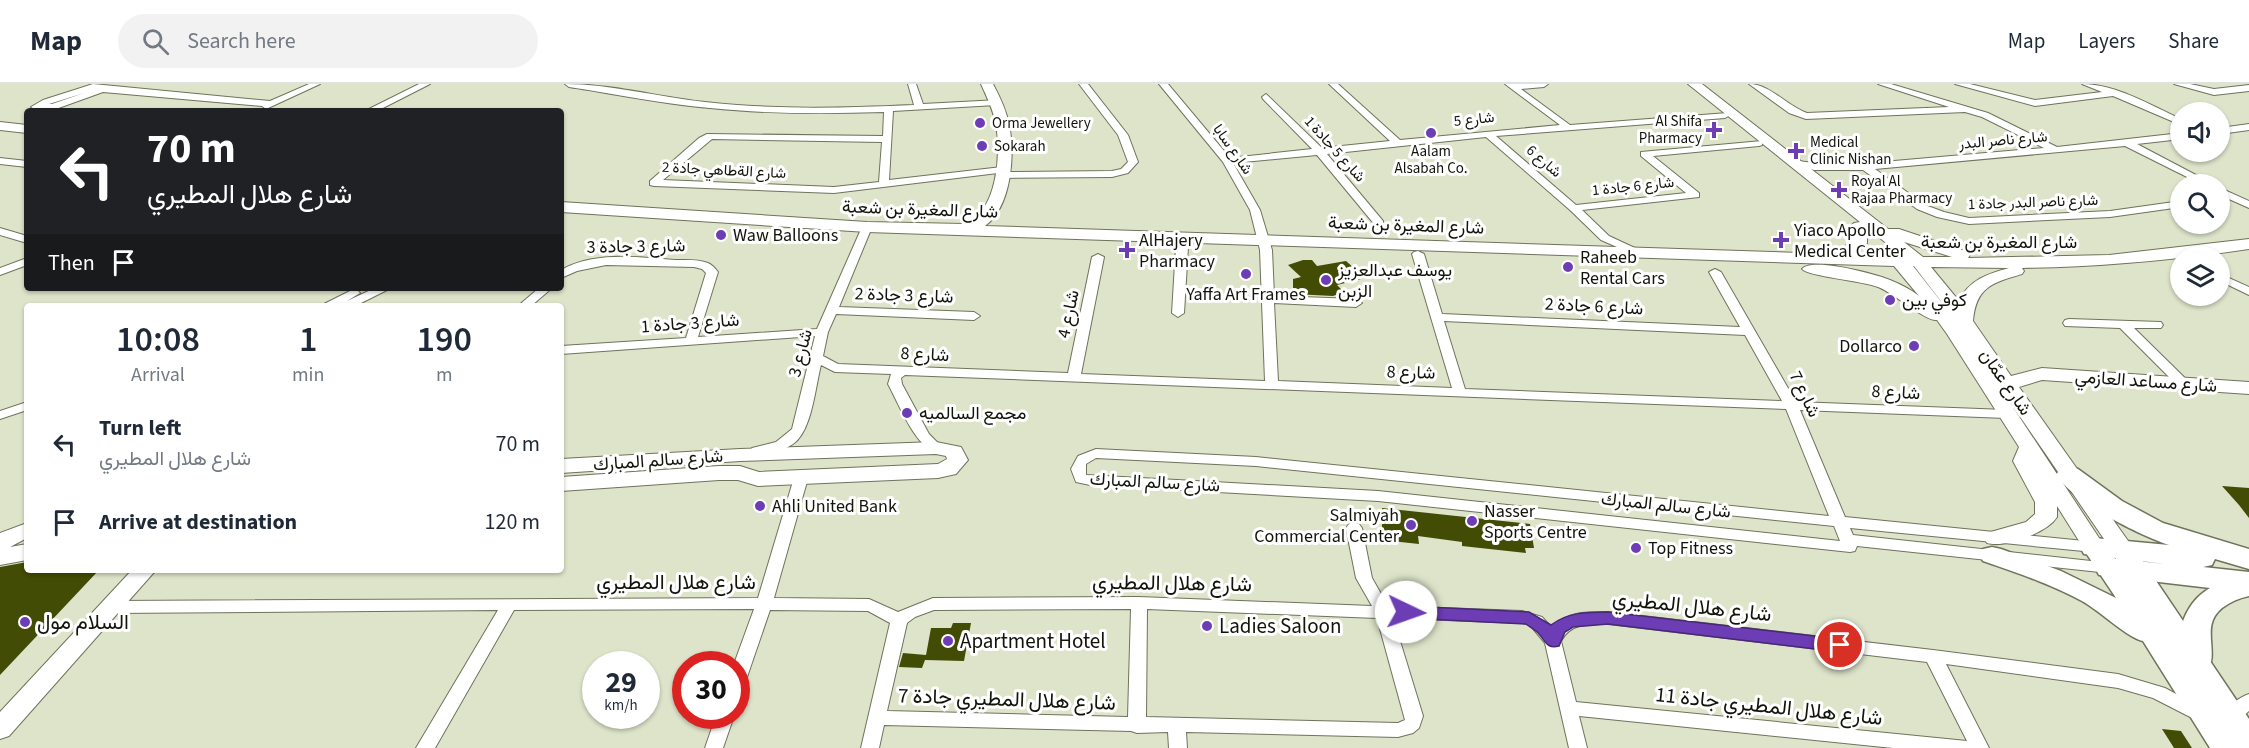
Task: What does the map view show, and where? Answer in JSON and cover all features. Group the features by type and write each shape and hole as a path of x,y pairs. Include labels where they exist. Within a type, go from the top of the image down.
{"highway":[{"path":"2069,475 2103,502 2145,526 2182,541 2249,561"},
{"path":"2116,559 2249,561"},
{"path":"2116,559 2249,584"},
{"path":"2197,663 2196,625 2200,614 2215,599 2249,584"}],"main road":[{"path":"961,230 976,225 988,215 1002,173 1003,129 996,102 987,84"},
{"name":"شارع عمّان","path":"1683,84 1865,224"},
{"name":"شارع عمّان","path":"1694,84 1813,176 1913,266 1960,327 1988,356 2069,475 2116,559 2163,652 2229,712"},
{"name":"شارع المغيرة بن شعبة","path":"564,207 865,231 1182,247 1265,245 1633,251 1823,258 1913,266"},
{"path":"988,215 995,224 1010,231"},
{"name":"شارع المغيرة بن شعبة","path":"564,217 736,230 1010,231 1418,254 1913,266 2012,267 2170,263"},
{"path":"1823,258 1848,252 1858,246 1865,224 1933,247 2012,267"},
{"name":"شارع المغيرة بن شعبة","path":"2012,267 2178,254 2249,244"},
{"path":"2230,257 2249,254"},
{"path":"1771,264 1845,273 1875,280 1902,292 1960,327 1966,300 1974,290 2012,267"},
{"name":"شارع عمّان","path":"1960,327 2006,414 2029,449 2197,663 2249,742"},
{"name":"شارع مساعد العازمي","path":"1988,356 2042,374 2249,388"},
{"name":"شارع مساعد العازمي","path":"2009,385 2019,379 2042,374"},
{"name":"شارع سالم المبارك","path":"564,466 740,454 936,448 954,451 958,460 955,465 938,471 801,478 758,478 740,473 719,473 564,484"},
{"path":"1987,549 2034,527 2046,517 2046,502 2023,461 2025,452 2029,449"},
{"path":"0,529 24,525"},
{"path":"0,544 9,537 24,531"},
{"path":"1987,549 2087,591 2122,614 2163,652"},
{"path":"0,557 24,553"},
{"path":"0,729 142,573"},
{"name":"شارع عمّان","path":"2225,748 2229,712"}],"street":[{"path":"115,84 101,87 56,100 44,102 36,107 53,107 101,87 272,104"},
{"path":"262,108 316,84"},
{"path":"376,108 426,84"},
{"path":"569,84 737,108 889,110 996,102"},
{"path":"629,93 643,84"},
{"path":"912,84 920,108"},
{"name":"شارع الةطاهي جادة 2","path":"887,139 710,136 702,140 654,183 826,190 1002,173 1122,173 1131,167 1133,162 1123,135 1083,84"},
{"name":"شارع سابا","path":"1163,84 1227,161 1255,210 1265,245"},
{"path":"1333,84 1398,144"},
{"path":"1512,86 1544,84"},
{"path":"1753,84 1792,111 1806,116 1967,109"},
{"path":"1881,84 1967,109 2004,123 2056,151"},
{"path":"1959,84 2035,103 2114,93"},
{"path":"2086,84 2114,93 2170,117"},
{"path":"2178,84 2214,92 2249,88"},
{"path":"1512,86 1569,128"},
{"name":"شارع 5 جادة 1","path":"1266,97 1346,181 1379,224"},
{"path":"884,184 889,110"},
{"name":"شارع 5","path":"1227,161 1488,134 1725,115"},
{"path":"2230,130 2249,128"},
{"name":"شارع 6","path":"1488,134 1574,208 1605,238 1633,251"},
{"name":"شارع ناصر البدر","path":"1798,164 1826,168 1864,166 2056,151 2170,137"},
{"name":"شارع 6 جادة 1","path":"1574,208 1695,195 1644,154 1759,143"},
{"path":"2127,143 2188,174"},
{"path":"0,161 24,164"},
{"name":"شارع ناصر البدر جادة 1","path":"1864,166 1921,207 1941,215 1969,221 2110,214 2170,206"},
{"name":"شارع ناصر البدر","path":"1813,176 1826,168"},
{"path":"2232,197 2249,205"},
{"path":"0,231 24,239"},
{"name":"شارع 3","path":"740,454 784,446 799,430 822,332 865,231"},
{"path":"1588,250 1601,246 1605,238"},
{"path":"1265,245 1272,385"},
{"path":"1178,314 1182,247"},
{"path":"1418,254 1459,391"},
{"name":"شارع 4","path":"1073,379 1098,257"},
{"name":"شارع 3 جادة 3","path":"564,273 573,267 593,261 706,266 712,272 691,341"},
{"path":"0,272 24,262"},
{"name":"شارع 7","path":"1715,272 1791,405 1847,540"},
{"path":"2230,282 2249,291"},
{"path":"332,303 357,291"},
{"path":"354,303 379,291"},
{"path":"528,303 542,291"},
{"path":"1267,299 1356,303"},
{"name":"شارع 3 جادة 2","path":"833,310 974,316"},
{"name":"شارع 6 جادة 2","path":"1438,317 1748,331"},
{"path":"2069,323 2157,325"},
{"path":"2123,324 2183,383"},
{"name":"شارع 3 جادة 1","path":"564,350 822,332"},
{"name":"شارع 8","path":"816,358 835,368 2006,414"},
{"path":"901,371 896,377 895,384 924,436 936,448"},
{"path":"0,415 24,407"},
{"name":"شارع سالم المبارك","path":"2116,559 1987,549 1847,540 1850,547 1378,496 1090,480 1081,479 1078,465 1084,457 1096,453 1256,460 1352,473 1959,534 1979,544 1980,551 1987,549 2116,559"},
{"path":"747,651 764,604 801,478"},
{"name":"شارع هلال المطيري جادة 7","path":"877,718 1137,726 1398,730 1407,728 1413,723 1414,716 1383,611 1364,578 1354,528"},
{"name":"شارع هلال المطيري","path":"111,608 869,605 899,620 909,612 933,604 1139,603 1522,617 1536,621 1553,641"},
{"name":"شارع هلال المطيري جادة 7","path":"1137,726 1139,603"},
{"path":"425,748 509,605"},
{"name":"شارع هلال المطيري","path":"1553,641 1557,629 1567,622 1578,619 1608,618 1933,656 2118,681 2142,687 2174,700 2229,712"},
{"path":"870,748 899,620"},
{"path":"1553,641 1578,748"},
{"path":"1933,656 1980,748"},
{"name":"شارع هلال المطيري جادة 11","path":"1569,708 1966,748"},
{"path":"1176,726 1178,748"},
{"path":"714,748 721,729"}],"building":[{"name":"يوسف عبدالعزيز الزبن","path":"1303,260 1312,260 1317,266 1346,261 1365,278 1337,285 1344,292 1333,296 1293,294 1293,279 1301,277 1288,265"},
{"path":"2222,486 2249,488 2249,518 2239,505"},
{"path":"1382,508 1530,524 1534,548 1525,548 1526,553 1462,546 1462,542 1418,536 1419,544 1382,540"},
{"name":"السلام مول","path":"24,563 24,573 96,573 0,675 0,567"},
{"name":"Apartment Hotel","path":"953,623 971,623 964,661 925,660 922,668 899,667 903,653 926,655 931,628 951,628"},
{"path":"2162,729 2181,731 2192,748 2174,748"}],"place":[{"name":"Orma Jewellery","path":"980,123"},
{"name":"Al Shifa Pharmacy","path":"1714,130"},
{"name":"Aalam Alsabah Co.","path":"1431,133"},
{"name":"Sokarah","path":"982,146"},
{"name":"Medical Clinic Nishan","path":"1796,151"},
{"name":"Royal Al Rajaa Pharmacy","path":"1839,190"},
{"name":"Waw Balloons","path":"721,235"},
{"name":"Yiaco Apollo Medical Center","path":"1781,240"},
{"name":"AlHajery Pharmacy","path":"1127,250"},
{"name":"Raheeb Rental Cars","path":"1568,267"},
{"name":"Yaffa Art Frames","path":"1246,274"},
{"name":"يوسف عبدالعزيز الزبن","path":"1326,280"},
{"name":"كوفي بين","path":"1890,300"},
{"name":"Dollarco","path":"1914,346"},
{"name":"مجمع السالميه","path":"907,413"},
{"name":"Ahli United Bank","path":"760,506"},
{"name":"Nasser Sports Centre","path":"1472,521"},
{"name":"Salmiyah Commercial Center","path":"1411,525"},
{"name":"Top Fitness","path":"1636,548"},
{"name":"السلام مول","path":"25,622"},
{"name":"Ladies Saloon","path":"1207,626"},
{"name":"Apartment Hotel","path":"948,641"}],"route":[{"path":"1406,612 1529,618 1544,627 1553,641 1557,629 1567,622 1578,619 1608,618 1840,645"}]}
